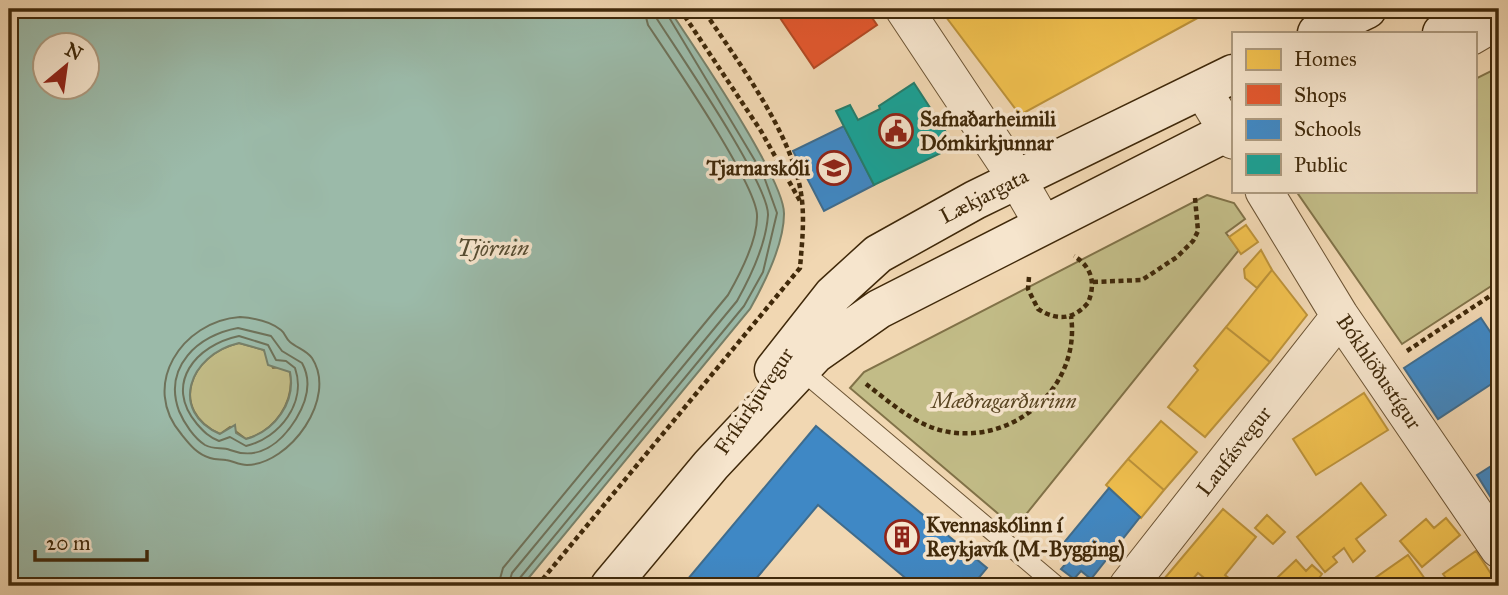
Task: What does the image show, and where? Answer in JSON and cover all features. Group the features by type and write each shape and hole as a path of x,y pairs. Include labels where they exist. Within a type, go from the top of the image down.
{"main road":[{"path":"1319,32 1367,9"},
{"path":"1457,28 1494,9"},
{"name":"Lækjargata","path":"804,353 833,295 878,254 1017,179 1218,81"},
{"path":"804,353 879,309 1043,224 1232,133"},
{"name":"Fríkirkjuvegur","path":"610,586 804,353"}],"street":[{"path":"904,9 1017,179 1043,224"},
{"path":"1218,81 1232,133"},
{"name":"Bókhlöðustígur","path":"1265,192 1340,316 1499,549"},
{"name":"Laufásvegur","path":"1128,586 1340,316"}],"lane":[{"path":"1457,28 1499,32"},
{"path":"804,353 1057,586"}],"path":[{"path":"680,9 761,131 802,202"},
{"path":"537,586 800,268 804,227 801,191 778,126 704,9"},
{"path":"1093,282 1142,280 1177,257 1193,241 1198,230 1195,198"},
{"path":"1029,277 1028,289 1038,309 1059,318 1071,316 1088,303 1093,282 1083,262 1074,256"},
{"path":"1408,350 1499,290"},
{"path":"859,379 912,418 930,427 949,432 988,432 1020,420 1050,394 1069,358 1073,331 1071,316"}],"green space":[{"path":"1499,67 1499,281 1402,344 1297,192 1476,192 1476,78"},
{"name":"Mæðragarðurinn","path":"1207,195 1234,203 1245,219 1226,233 1239,250 1015,528 850,388 864,372"},
{"path":"239,343 264,350 273,368 282,367 290,372 291,383 281,414 266,429 246,439 230,427 220,434 204,424 194,411 190,398 198,370 208,358"}],"water":[{"name":"Tjörnin","path":"9,9 669,9 736,112 770,172 784,214 781,238 767,276 750,309 522,586 9,586","holes":["239,343 264,350 268,365 290,372 290,394 281,414 266,429 246,439 236,433 235,425 220,434 204,424 194,412 190,399 191,385 197,371 221,349"]}],"building: Homes":[{"path":"940,9 1214,9 1020,115"},
{"path":"1246,225 1258,242 1241,254 1229,237"},
{"path":"1261,250 1272,270 1257,288 1245,278 1244,269"},
{"path":"1272,270 1307,315 1270,362 1226,327"},
{"path":"1226,327 1270,362 1205,437 1168,407 1198,370 1194,366"},
{"path":"1364,393 1388,430 1316,475 1293,439"},
{"path":"1161,421 1197,452 1164,490 1128,459"},
{"path":"1128,459 1164,490 1141,518 1106,485"},
{"path":"1361,483 1386,515 1356,539 1365,551 1353,562 1344,548 1333,557 1337,562 1325,572 1297,537"},
{"path":"1223,509 1256,537 1225,575 1236,584 1214,586 1198,573 1187,586 1172,586 1164,579"},
{"path":"1267,515 1285,532 1273,544 1255,528"},
{"path":"1446,518 1460,535 1422,567 1400,541 1426,519 1434,528"},
{"path":"1476,551 1499,586 1452,586 1443,574"},
{"path":"1408,555 1430,586 1365,585"},
{"path":"1296,560 1306,571 1312,565 1322,574 1317,581 1322,586 1288,586 1278,577"}],"building: Shops":[{"path":"774,9 866,9 877,25 814,68"}],"building: Schools":[{"name":"Tjarnarskóli","path":"844,126 874,185 824,211 793,151"},
{"path":"1481,318 1499,345 1499,379 1438,419 1404,368"},
{"name":"Kvennaskólinn í Reykjavík (M-Bygging)","path":"816,426 987,568 972,586 915,586 818,505 750,586 682,586"},
{"path":"1499,461 1499,508 1498,509 1477,475"},
{"path":"1109,488 1140,517 1091,579 1081,571 1074,579 1061,569 1069,560 1057,551"}],"building: Public":[{"name":"Safnaðarheimili Dómkirkjunnar","path":"914,83 949,137 945,151 874,185 836,111 850,105 858,120 880,109 879,106"}],"place":[{"name":"Safnaðarheimili Dómkirkjunnar","path":"896,131"},
{"name":"Tjarnarskóli","path":"834,168"},
{"name":"Kvennaskólinn í Reykjavík (M-Bygging)","path":"902,537"}]}
